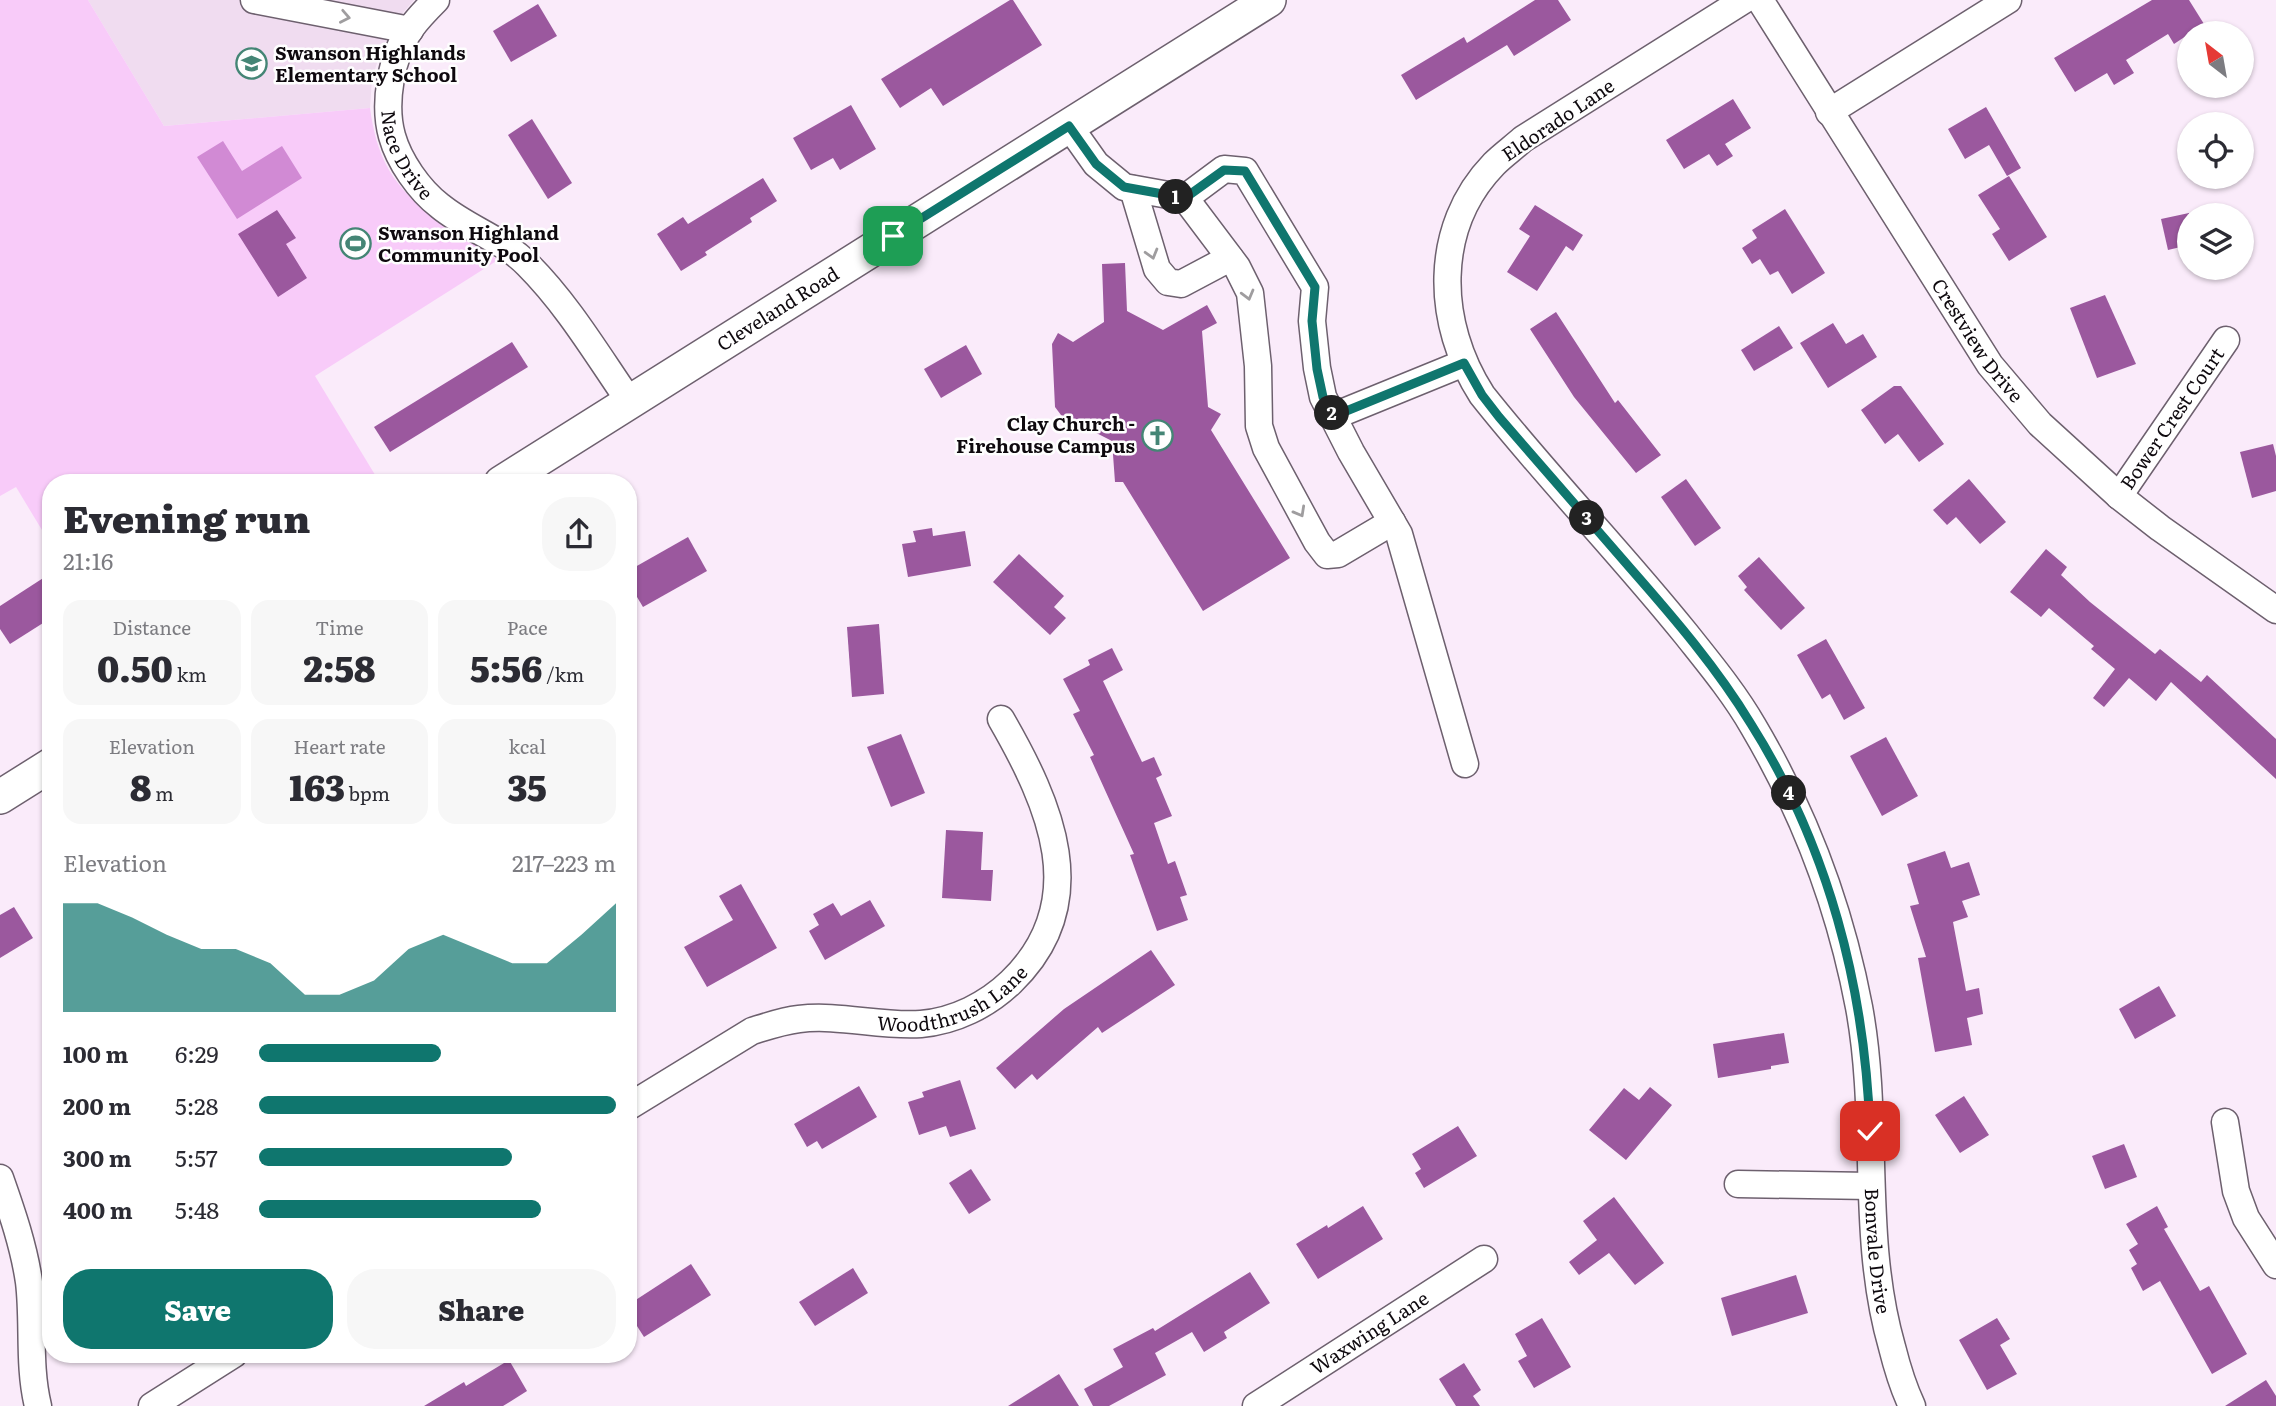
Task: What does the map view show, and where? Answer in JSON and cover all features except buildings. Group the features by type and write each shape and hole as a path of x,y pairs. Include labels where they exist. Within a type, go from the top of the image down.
{"main road":[{"name":"Cleveland Road","path":"514,474 1069,126 1247,6"},
{"path":"0,797 42,771"}],"street":[{"path":"254,0 410,30"},
{"name":"Nace Drive","path":"436,0 410,30 391,80 389,113 392,136 403,161 439,206 501,242 528,264 561,304 630,402"},
{"name":"Eldorado Lane","path":"1604,537 1490,406 1464,363 1449,316 1446,289 1453,231 1478,184 1494,164 1523,139 1744,0"},
{"name":"Crestview Drive","path":"1760,0 1990,365 2040,424 2119,496 2276,610"},
{"path":"1829,112 2008,0"},
{"path":"1069,126 1096,164 1124,187 1185,198 1230,258 1250,293 1262,437 1326,555 1338,554 1392,522"},
{"path":"1185,198 1224,170 1245,171 1315,287 1312,321 1323,397 1351,452 1399,534 1465,764"},
{"path":"1133,189 1157,269 1168,282 1181,284 1230,258"},
{"name":"Bower Crest Court","path":"2119,496 2226,340"},
{"path":"1334,416 1464,363"},
{"name":"Bonvale Drive","path":"1604,537 1714,669 1752,724 1794,801 1824,873 1847,953 1859,1009 1868,1075 1875,1261 1881,1310 1899,1373 1912,1406"},
{"name":"Woodthrush Lane","path":"637,1101 752,1031 775,1023 801,1018 922,1024 951,1018 976,1007 1003,989 1022,971 1042,943 1054,911 1058,857 1049,819 1035,783 1001,719"},
{"path":"2225,1122 2236,1191 2246,1218 2276,1265"},
{"path":"0,1178 12,1212 29,1282 32,1368 38,1406"},
{"path":"1738,1184 1871,1186"},
{"name":"Waxwing Lane","path":"1256,1406 1484,1259"},
{"path":"152,1406 220,1363"}],"shaded area":[{"path":"0,0 88,0 164,126 370,108 379,148 399,184 438,221 498,260 315,376 375,474 42,474 42,530 16,487 0,496"},
{"name":"Swanson Highlands Elementary School","path":"88,0 414,0 401,15 381,50 372,79 370,108 164,126"},
{"path":"223,141 242,171 282,146 302,178 237,219 197,157"}],"place":[{"name":"Swanson Highlands Elementary School","path":"252,64"},
{"name":"Swanson Highland Community Pool","path":"355,244"},
{"name":"Clay Church - Firehouse Campus","path":"1158,435"}],"route":[{"path":"893,236 1069,126 1096,164 1124,187 1185,198 1224,170 1245,171 1315,287 1312,321 1317,369 1323,397 1334,416 1464,363 1482,395 1499,417 1665,608 1714,669 1752,724 1794,801 1824,873 1847,953 1859,1009 1868,1075 1870,1131"}]}
